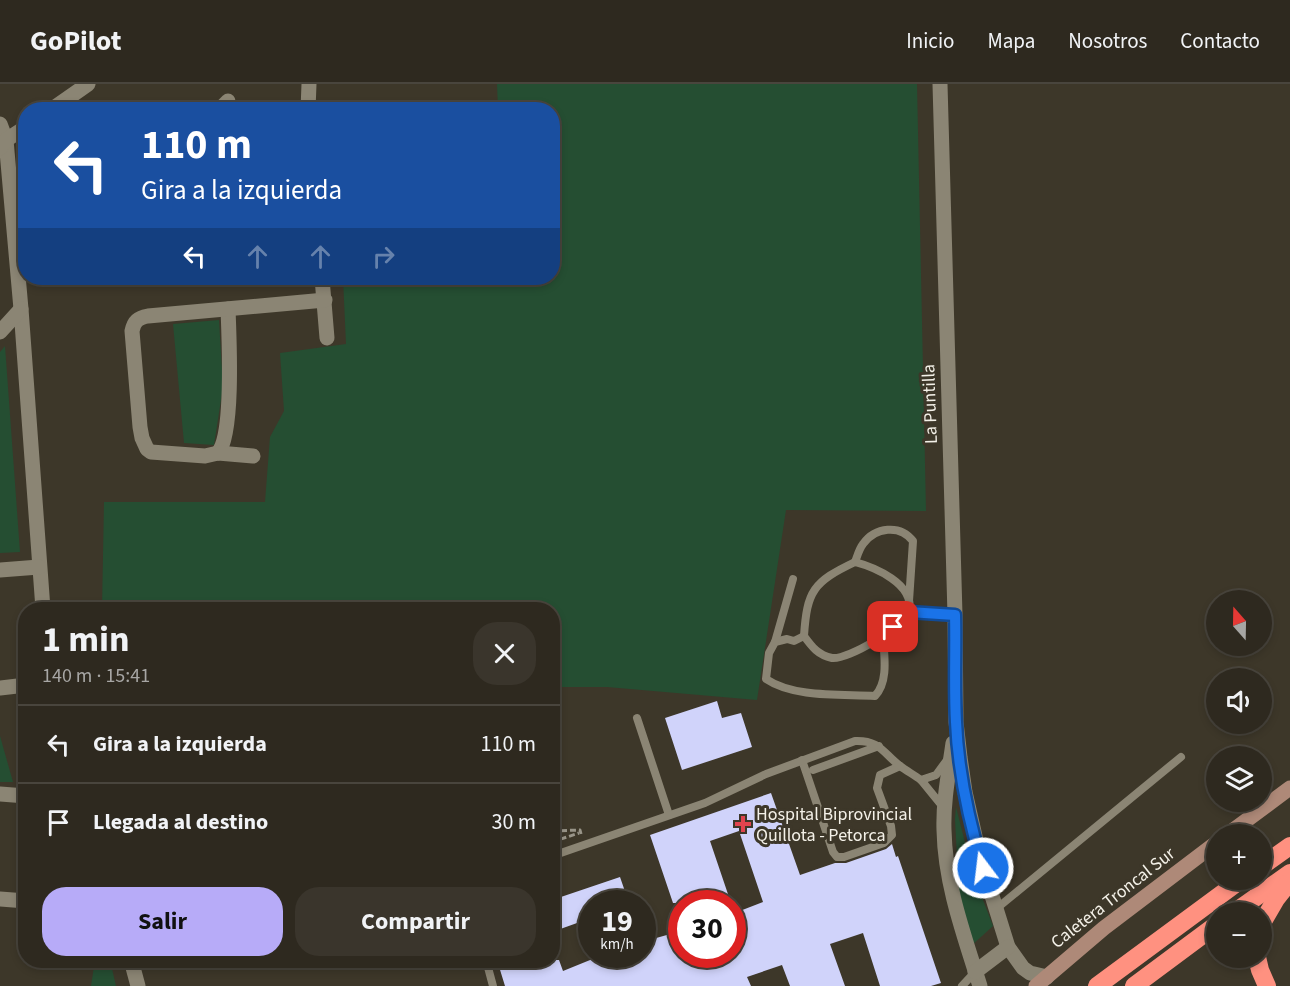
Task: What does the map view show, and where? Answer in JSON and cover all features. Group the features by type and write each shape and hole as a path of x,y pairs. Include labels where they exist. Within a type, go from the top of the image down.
{"highway":[{"path":"1272,859 1290,846"},
{"path":"1249,902 1290,873"},
{"path":"1272,904 1290,881"},
{"path":"1097,986 1227,890"},
{"path":"1134,986 1206,932"},
{"path":"1260,968 1267,986"}],"street":[{"path":"62,102 88,84"},
{"path":"308,102 309,84"},
{"name":"La Puntilla","path":"940,84 956,722 972,826 1008,947 1023,968 1042,981"},
{"path":"0,124 18,282"},
{"path":"3,144 18,133"},
{"path":"18,285 42,602"},
{"path":"323,285 327,338"},
{"path":"253,456 218,453 205,456 159,453 147,449 140,427 132,331 137,319 148,316 324,300"},
{"path":"0,332 21,309"},
{"path":"218,453 224,438 230,389 228,309"},
{"path":"0,570 39,567"},
{"path":"0,688 18,686"},
{"name":"La Puntilla","path":"956,722 944,808 948,871 951,891 977,979"},
{"path":"1242,824 1290,789"},
{"path":"0,794 18,795"},
{"name":"Caletera Troncal Sur","path":"1042,981 1131,907 1206,851"},
{"path":"0,899 18,900"},
{"path":"977,979 1008,947"},
{"path":"133,968 138,986"}],"lane":[{"path":"855,562 862,544 877,531 892,529 907,533 913,541 909,608 884,636 861,650 834,658 816,652 804,636 805,612 814,588 834,572 855,562 875,568 892,579 904,590 909,608"},
{"path":"794,579 775,642 769,653 766,679 777,687 875,696 881,689 884,676 884,636"},
{"path":"909,608 955,615"},
{"path":"775,642 787,639 794,641 804,636"},
{"path":"637,718 669,815"},
{"path":"560,853 705,803 766,774 855,741 879,745 900,766 921,780 944,808"},
{"path":"813,770 879,745"},
{"path":"921,780 936,775 951,755"},
{"path":"996,909 1181,758"},
{"path":"802,760 833,852 837,857 884,843 892,835 877,788 880,775 900,766"},
{"path":"488,968 493,986"},
{"path":"962,986 977,979"}],"path":[{"path":"560,831 580,830 586,844"},
{"path":"560,839 580,832"}],"green space":[{"path":"497,84 917,84 926,511 786,510 757,700 607,687 560,687 560,602 102,602 104,502 265,502 270,437 284,411 280,353 346,344 343,285 560,285 560,102 498,102"},
{"path":"219,320 223,387 214,445 184,443 173,324"},
{"path":"5,346 20,552 0,553 0,352"},
{"path":"0,736 13,782 0,782"},
{"path":"956,807 973,874 993,926 971,946 959,895"},
{"path":"94,968 112,968 116,986 91,986"}],"building":[{"path":"717,701 722,718 741,713 752,747 682,770 665,718"},
{"path":"771,793 800,875 835,863 846,863 886,849 892,844 941,983 931,986 880,986 863,933 830,944 845,986 790,986 782,965 747,977 751,986 505,986 499,968 560,968 560,963 563,971 578,965 578,968 656,968 656,938 668,935 668,968 746,968 746,909 763,902 739,831 710,841 727,890 669,890 650,835"},
{"path":"620,877 624,890 582,890"},
{"path":"578,891 578,923 560,929 560,897"}],"place":[{"name":"Hospital Biprovincial Quillota - Petorca","path":"743,824"}],"route":[{"path":"893,627 909,612 955,615 956,722 965,792 983,868"}]}
